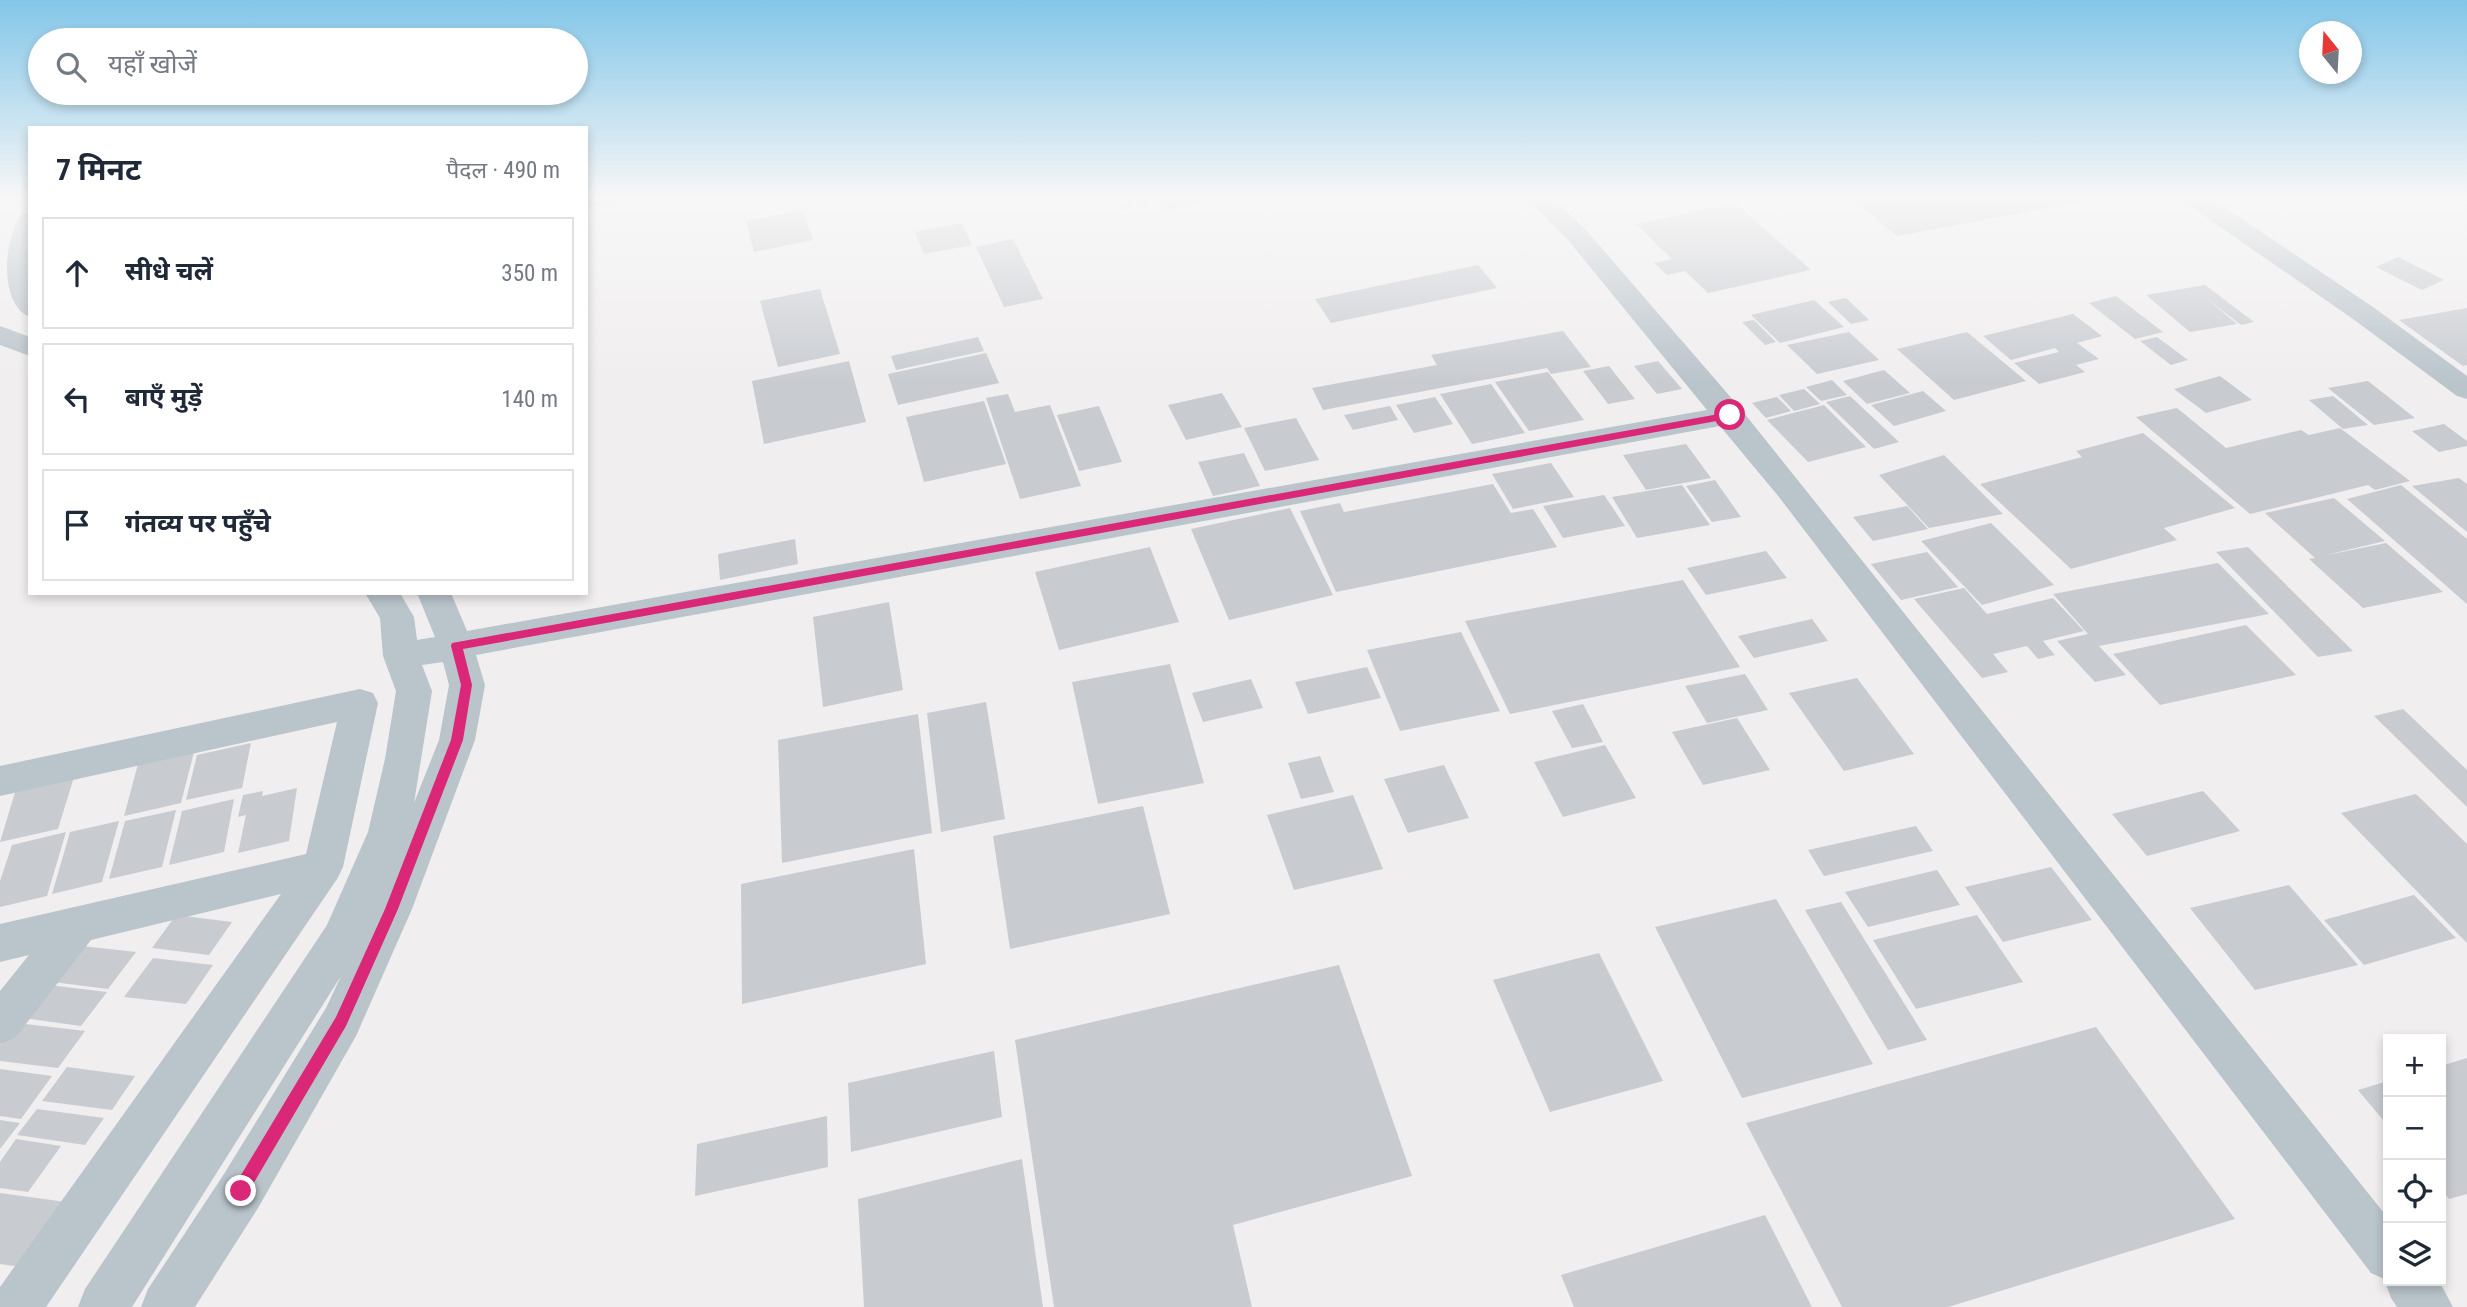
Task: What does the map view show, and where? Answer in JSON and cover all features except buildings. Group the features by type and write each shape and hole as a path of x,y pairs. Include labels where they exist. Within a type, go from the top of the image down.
{"street":[{"path":"17,260 13,286 28,308"},
{"path":"1598,260 1730,415 2016,776 2383,1249"},
{"path":"2285,260 2467,390"},
{"path":"0,334 28,347"},
{"path":"401,656 1730,415"},
{"path":"103,1307 342,937 388,832 404,759 414,691 401,656 397,617 383,595"},
{"path":"166,1307 241,1191 341,1022 392,909 457,740 467,685 456,646 435,595"},
{"path":"0,782 360,703 323,867 16,1307"},
{"path":"0,943 323,867"},
{"path":"0,1024 79,924"},
{"path":"2412,1286 2428,1307"}],"route":[{"path":"241,1191 341,1022 392,909 457,740 467,685 456,646 1730,415"}]}
